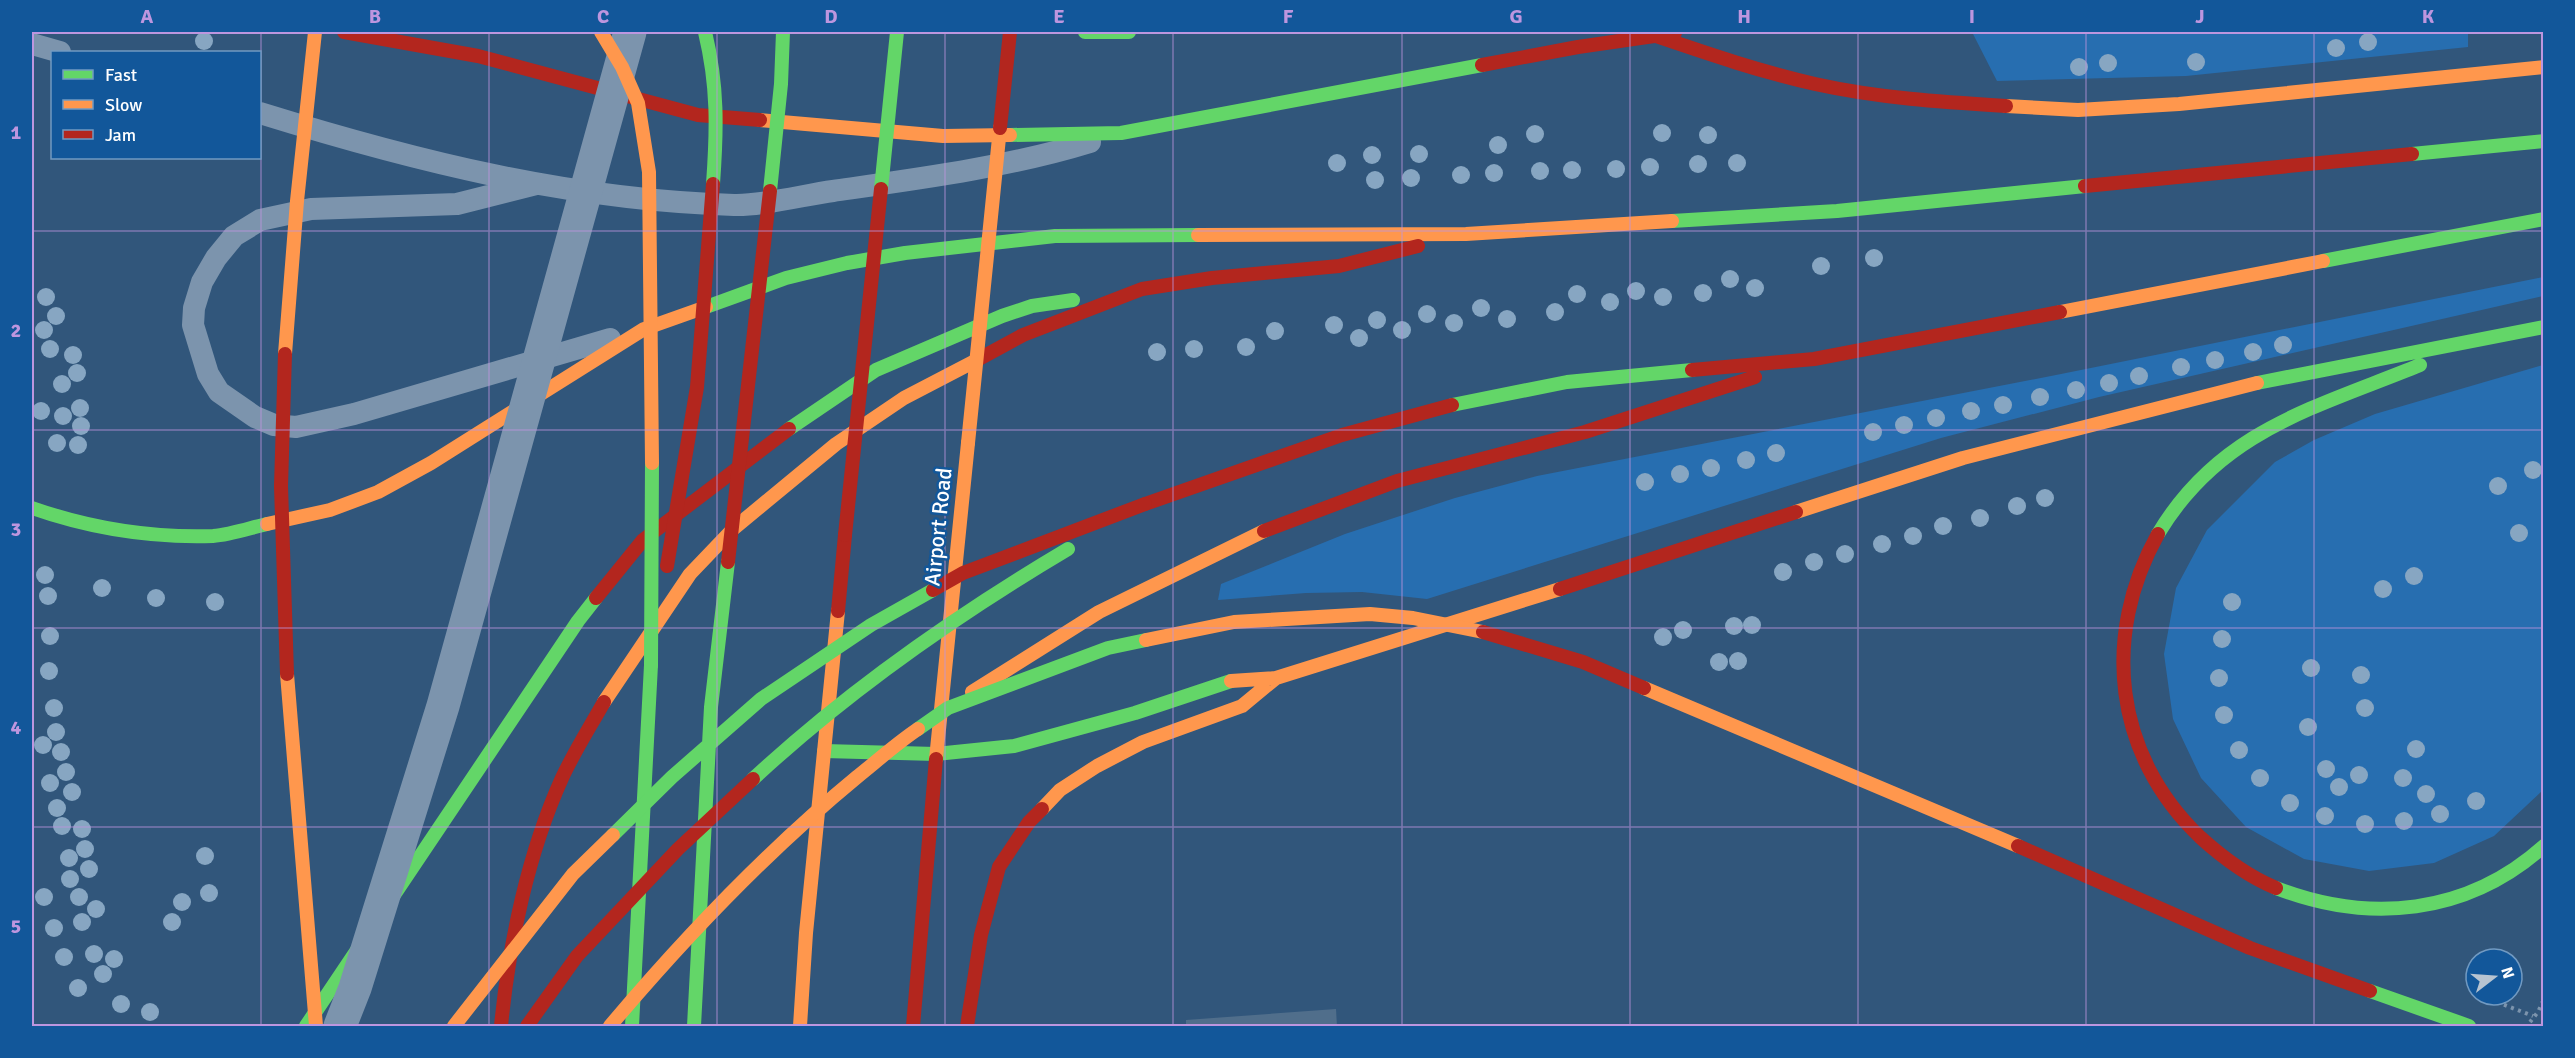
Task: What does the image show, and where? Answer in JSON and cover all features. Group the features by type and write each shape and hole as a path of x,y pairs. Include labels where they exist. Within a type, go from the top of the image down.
{"main road":[{"path":"315,32 299,169 287,321 281,484 283,627 316,1026"},
{"path":"344,32 478,56 698,116 943,136 1121,133 1578,46 1689,32"},
{"path":"422,32 478,56"},
{"path":"601,32 622,67 638,103 649,172 652,390 651,665 632,1026"},
{"path":"651,665 697,387 715,156 717,99 712,60 705,32"},
{"path":"694,1026 711,707 773,160 781,84 783,32"},
{"path":"800,1026 824,751 897,32"},
{"name":"Airport Road","path":"912,1026 936,754 1011,32"},
{"path":"1086,32 1129,32"},
{"path":"1644,32 1775,74 1842,89 1926,101 2078,110 2179,105 2544,67"},
{"path":"32,508 66,520 137,533 215,536 330,510 378,492 431,463 644,329 786,278 905,253 1055,236 1466,234 1837,211 2544,141"},
{"path":"454,1026 573,874 672,777 761,699 871,625 963,573 1209,480 1342,435 1450,405 1567,382 1814,359 2544,219"},
{"path":"306,1026 578,621 643,540 813,411 876,370 1022,309 1212,279 1339,266 1466,234"},
{"path":"501,1026 506,972 533,858 562,779 610,691 690,574 732,529 782,487 836,444 904,398 1023,335 1142,289"},
{"path":"824,751 936,754 1014,746 1135,713 1234,681 1276,678 1510,605 1963,458 2269,380 2544,327"},
{"path":"2478,340 2388,379 2295,414 2232,450 2212,466 2165,523 2149,552 2138,581 2127,615 2123,649 2127,704 2132,729 2160,792 2212,850 2237,869 2291,896 2325,905 2371,912 2417,908 2469,892 2499,878 2529,860 2544,846"},
{"path":"610,1026 671,954 742,879 833,797 913,732 1028,655 1099,612 1268,529 1397,481 1585,432 1814,359"},
{"path":"527,1026 577,956 678,849 780,754 848,696 926,638 988,596 1145,504"},
{"path":"948,708 1108,648 1234,622 1370,614 1413,618 1488,633 1583,662 2070,868 2250,948 2469,1026"},
{"path":"967,1026 981,935 999,867 1029,822 1060,790 1097,766 1143,742 1242,706 1276,678"}],"street":[{"path":"340,1026 355,988 443,706 630,32"}],"lane":[{"path":"32,44 56,51"},
{"path":"261,113 372,148 536,184 629,198 737,205 886,183 1055,153 1121,133"},
{"path":"536,184 457,204 311,209 260,220 234,236 216,258 202,282 196,300 193,325 208,374 219,392 255,417 274,425 296,427 354,414 644,329"}],"path":[{"path":"2530,1022 2544,999"},
{"path":"2509,1007 2532,1016"}],"shaded area":[{"path":"1972,32 2468,32 2468,47 2186,76 1997,81"},
{"path":"2543,277 2543,296 2099,397 1941,438 1427,599 1362,592 1306,593 1218,600 1221,584 1345,534 1455,498 1537,476"},
{"path":"2543,365 2543,790 2494,836 2434,863 2369,871 2304,859 2246,827 2201,778 2173,719 2164,654 2176,588 2207,530 2275,462 2314,440 2375,414"}],"building":[{"path":"1336,1009 1337,1026 1186,1026 1186,1020"}],"traffic: fast":[{"path":"705,32 714,89 713,184"},
{"path":"770,191 781,84 783,32"},
{"path":"881,189 897,32"},
{"path":"1085,32 1129,32"},
{"path":"1010,135 1121,133 1482,65"},
{"path":"2412,154 2544,141"},
{"path":"1672,221 1837,211 2085,186"},
{"path":"2323,261 2544,219"},
{"path":"706,307 786,278 847,263 905,253 1055,236 1198,235"},
{"path":"789,429 876,370 1002,316 1032,306 1073,300"},
{"path":"2257,383 2544,327"},
{"path":"2158,534 2183,499 2210,470 2240,446 2307,410 2420,365"},
{"path":"1452,405 1567,382 1692,370"},
{"path":"651,665 652,463"},
{"path":"32,508 98,526 167,535 213,536 267,524"},
{"path":"753,779 827,715 904,655 944,627 1068,549"},
{"path":"694,1026 711,707 728,562"},
{"path":"613,835 672,777 761,699 871,625 933,590"},
{"path":"306,1026 578,621 596,598"},
{"path":"918,729 948,708 1108,648 1146,640"},
{"path":"632,1026 651,665"},
{"path":"824,751 936,754 1014,746 1135,713 1231,681"},
{"path":"2276,888 2311,899 2346,906 2381,909 2416,906 2450,899 2483,887 2514,869 2544,846"},
{"path":"2370,991 2469,1026"}],"traffic: slow":[{"path":"285,354 297,201 315,32"},
{"path":"601,32 622,67 638,103 649,172 652,463"},
{"path":"2006,106 2078,110 2179,104 2544,67"},
{"path":"760,120 943,136 1010,135"},
{"path":"968,443 1000,128"},
{"path":"1198,235 1466,234 1672,221"},
{"path":"2060,312 2323,261"},
{"path":"267,524 330,510 378,492 431,463 644,329 706,307"},
{"path":"604,702 690,574 733,529 836,444 904,398 977,360"},
{"path":"1796,512 1963,458 2257,383"},
{"path":"936,759 968,443"},
{"path":"972,692 1099,612 1264,531"},
{"path":"1231,681 1276,678 1560,589"},
{"path":"800,1026 806,933 838,611"},
{"path":"1146,640 1234,622 1370,614 1413,618 1483,632"},
{"path":"287,674 316,1026"},
{"path":"1042,809 1060,790 1097,766 1143,742 1242,706 1276,678"},
{"path":"1644,688 2018,846"},
{"path":"610,1026 698,927 759,865 823,806 918,729"},
{"path":"454,1026 573,874 613,835"}],"traffic: jam":[{"path":"344,32 478,56 698,115 760,120"},
{"path":"1000,128 1010,32"},
{"path":"1644,32 1750,67 1839,89 1934,101 2006,106"},
{"path":"1482,65 1578,47 1675,33"},
{"path":"2085,186 2412,154"},
{"path":"667,566 697,387 713,184"},
{"path":"845,535 881,189"},
{"path":"728,562 770,191"},
{"path":"977,360 1023,335 1142,289 1212,278 1339,266 1418,246"},
{"path":"1692,370 1814,359 2060,312"},
{"path":"285,354 281,486 287,674"},
{"path":"1264,531 1397,481 1585,432 1755,377"},
{"path":"1145,504 1342,435 1452,405"},
{"path":"596,598 643,540 789,429"},
{"path":"933,590 963,573 1145,504"},
{"path":"1560,589 1796,512"},
{"path":"2158,534 2140,573 2128,613 2124,653 2125,693 2134,732 2149,769 2171,805 2200,837 2235,866 2276,888"},
{"path":"838,611 845,535"},
{"path":"1483,632 1583,662 1644,688"},
{"path":"501,1026 515,931 539,837 562,778 604,702"},
{"path":"913,1026 936,759"},
{"path":"527,1026 577,956 678,849 753,779"},
{"path":"967,1026 981,935 999,867 1029,822 1042,809"},
{"path":"2018,846 2250,948 2370,991"}]}
